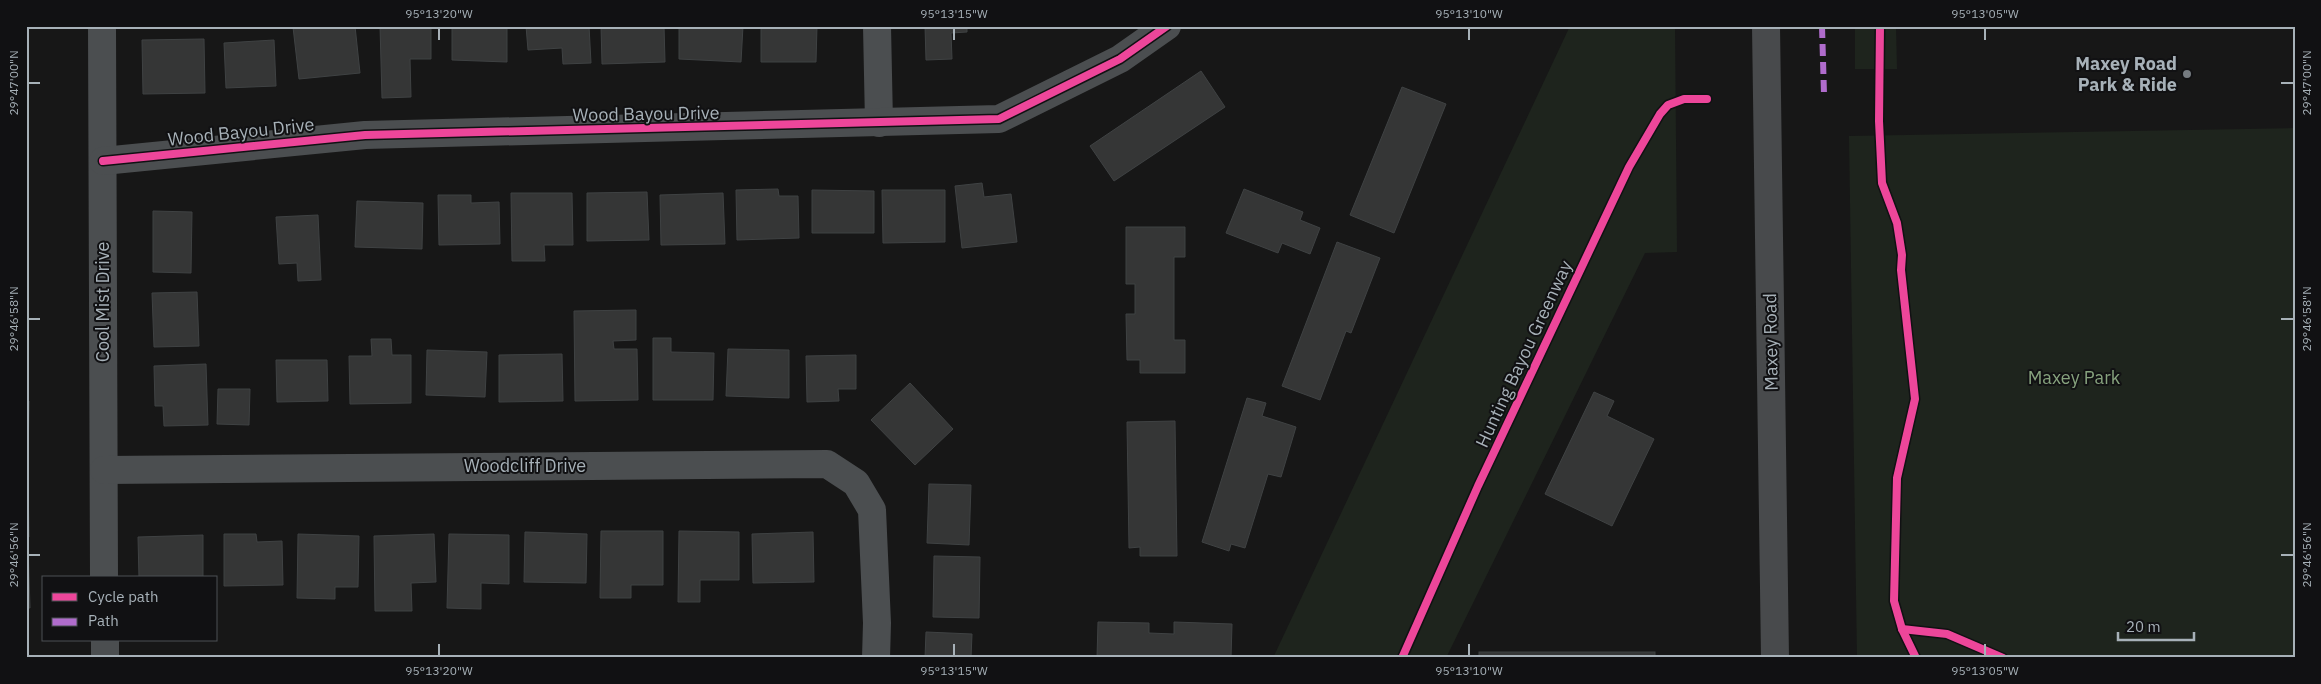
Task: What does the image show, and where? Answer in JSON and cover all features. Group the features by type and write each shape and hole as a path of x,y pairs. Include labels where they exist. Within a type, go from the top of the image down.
{"main road":[{"name":"Maxey Road","path":"1766,26 1775,658"}],"street":[{"name":"Cool Mist Drive","path":"102,26 104,576"},
{"path":"877,26 879,123"},
{"name":"Wood Bayou Drive","path":"103,161 365,135 999,119 1120,58 1166,26"},
{"name":"Woodcliff Drive","path":"104,470 827,464 856,483 872,510 876,658"},
{"path":"105,642 105,658"}],"green space":[{"path":"1570,26 1675,26 1677,252 1645,253 1446,658 1273,658"},
{"path":"1855,26 1896,26 1897,69 1855,69"},
{"name":"Maxey Park","path":"2295,128 2295,658 1857,658 1849,136"}],"building":[{"path":"355,26 360,73 299,79 293,27"},
{"path":"380,26 431,26 431,59 410,59 411,97 382,98"},
{"path":"452,26 507,26 507,62 452,60"},
{"path":"526,26 589,26 591,63 563,64 562,48 528,50"},
{"path":"601,26 664,26 665,62 602,64"},
{"path":"679,26 743,26 741,62 679,59"},
{"path":"761,26 817,26 816,62 761,62"},
{"path":"925,26 967,26 967,32 951,33 952,59 926,60"},
{"path":"204,39 205,93 143,94 142,40"},
{"path":"274,40 276,86 226,88 224,43"},
{"path":"1201,71 1225,107 1114,181 1090,146"},
{"path":"1402,87 1446,104 1394,233 1350,215"},
{"path":"982,183 984,197 1011,194 1017,242 962,248 955,186"},
{"path":"778,189 779,196 798,196 799,238 737,240 736,190"},
{"path":"1244,189 1303,212 1300,220 1320,228 1310,254 1282,243 1278,253 1226,233"},
{"path":"812,190 874,191 874,233 812,233"},
{"path":"882,190 945,190 945,242 883,243"},
{"path":"647,192 649,240 587,241 587,193"},
{"path":"511,193 572,193 573,245 544,245 545,261 512,261"},
{"path":"723,193 725,244 661,245 660,195"},
{"path":"438,195 471,195 471,203 499,202 500,244 439,245"},
{"path":"357,201 423,203 422,249 355,247"},
{"path":"153,211 192,212 191,273 153,272"},
{"path":"318,215 321,280 298,281 297,263 279,264 276,217"},
{"path":"1126,227 1185,227 1185,257 1174,257 1174,340 1185,340 1185,373 1140,373 1140,360 1127,360 1126,314 1135,314 1135,284 1126,284"},
{"path":"1337,242 1380,258 1351,333 1346,331 1320,400 1282,386"},
{"path":"197,292 199,346 154,347 152,293"},
{"path":"636,310 636,340 613,341 614,349 637,349 638,400 575,401 574,311"},
{"path":"653,338 671,338 671,352 714,353 713,400 653,400"},
{"path":"371,339 391,339 392,355 411,355 411,403 350,404 349,356 372,356"},
{"path":"728,349 789,350 789,398 726,396"},
{"path":"427,350 487,352 485,397 426,395"},
{"path":"562,354 563,401 499,402 499,355"},
{"path":"856,355 856,389 838,389 839,401 807,402 806,356"},
{"path":"276,360 327,360 328,401 277,402"},
{"path":"206,364 208,425 164,426 163,406 155,406 154,366"},
{"path":"910,383 953,429 915,465 871,420"},
{"path":"218,389 250,389 249,425 217,424"},
{"path":"1594,392 1614,401 1607,416 1654,439 1612,526 1545,494"},
{"path":"1247,398 1266,403 1262,416 1296,427 1281,477 1268,474 1245,548 1231,544 1229,551 1202,542"},
{"path":"26,401 29,401 28,465 26,465"},
{"path":"1175,421 1177,556 1140,556 1140,547 1129,548 1127,422"},
{"path":"26,476 28,476 29,537 26,537"},
{"path":"929,484 971,485 969,545 927,543"},
{"path":"601,531 663,531 663,585 631,585 631,598 600,598"},
{"path":"679,531 739,532 739,580 700,580 700,602 678,602"},
{"path":"525,532 587,534 586,583 524,582"},
{"path":"813,532 814,582 753,583 752,534"},
{"path":"224,534 256,534 257,542 282,541 283,585 224,586"},
{"path":"298,534 359,536 358,587 335,587 335,599 297,598"},
{"path":"434,534 436,582 411,583 412,611 375,611 374,536"},
{"path":"449,534 509,535 509,584 481,583 481,609 447,608"},
{"path":"203,535 203,576 139,576 138,537"},
{"path":"28,545 30,608 26,608 26,546"},
{"path":"934,556 980,557 979,618 933,617"},
{"path":"1098,622 1149,623 1149,633 1174,634 1174,622 1232,624 1231,658 1097,658"},
{"path":"926,632 972,634 971,658 925,658"},
{"path":"1479,652 1655,652 1655,658 1479,658"}],"marked path":[{"path":"1822,26 1824,94"}],"cycle path":[{"path":"103,161 365,135 999,119 1120,59 1167,26"},
{"path":"1880,26 1879,121 1882,183 1897,223 1902,255 1901,270 1915,399 1897,478 1894,601 1902,629 1916,658"},
{"name":"Hunting Bayou Greenway","path":"1402,658 1478,486 1629,167 1660,114 1668,105 1684,99 1707,99"},
{"path":"1902,629 1947,634 2003,658"}],"place":[{"name":"Maxey Road Park & Ride","path":"2187,74"}]}
